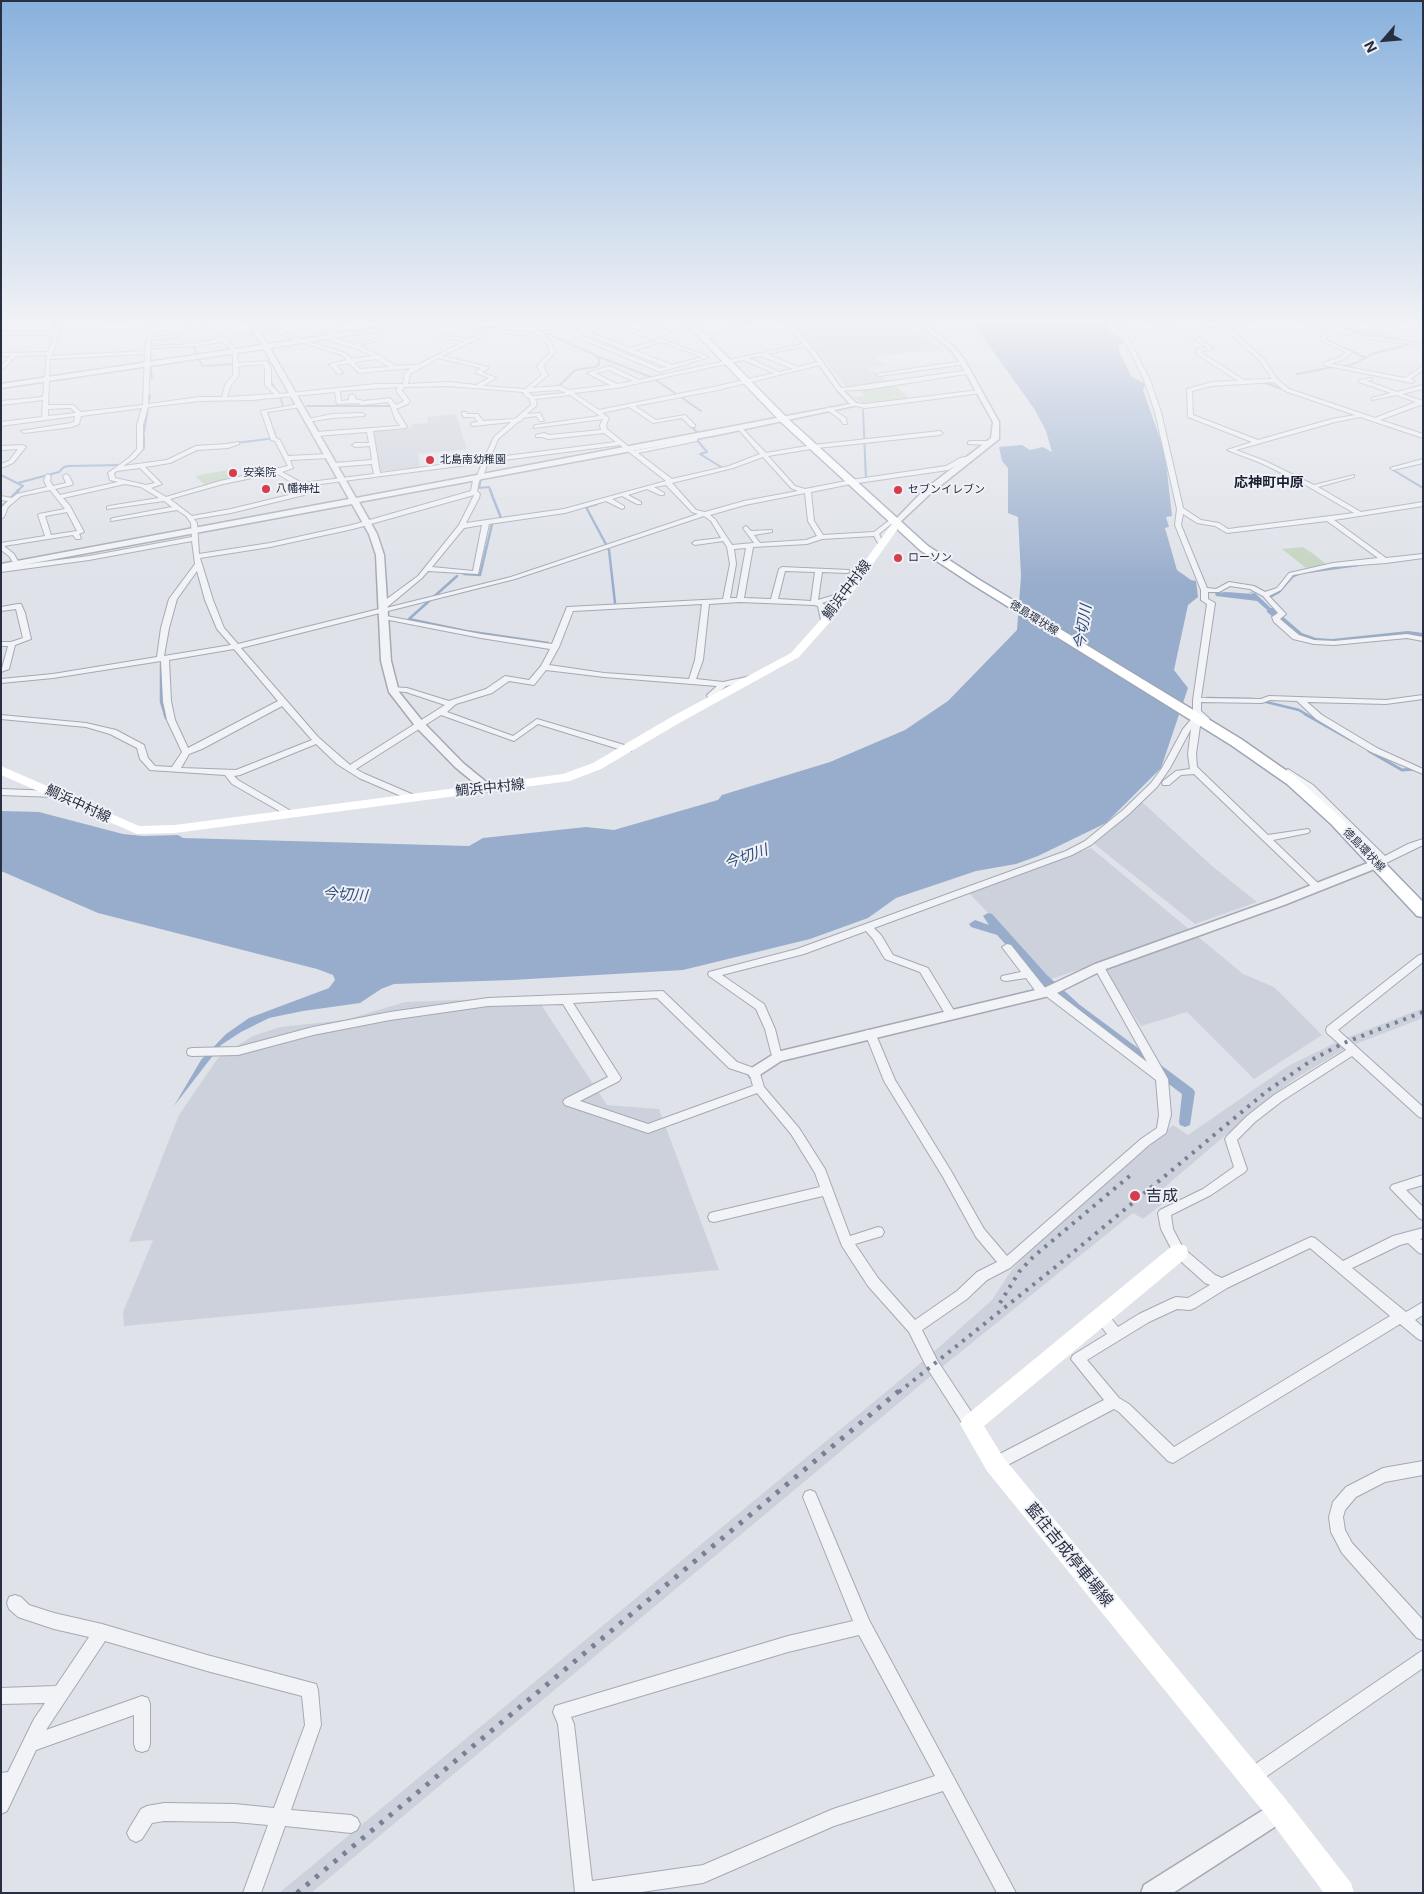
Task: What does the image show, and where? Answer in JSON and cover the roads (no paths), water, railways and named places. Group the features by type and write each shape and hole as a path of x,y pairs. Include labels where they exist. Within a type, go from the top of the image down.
{"main road":[{"name":"徳島環状線","path":"773,408 813,448 895,522 942,561 1236,742 1292,781 1381,862 1423,912"},
{"name":"鯛浜中村線","path":"1,770 137,830 175,829 565,778 597,766 795,655 834,611 878,539 895,522"},
{"path":"971,1424 1179,1252"},
{"name":"藍住吉成停車場線","path":"971,1424 995,1464 1251,1776 1341,1893"}],"street":[{"path":"45,418 46,408"},
{"path":"74,408 79,414"},
{"path":"1,424 125,408"},
{"path":"144,408 139,434 140,449 132,458 114,469 111,474 112,479 145,487 177,508 194,523 197,562 221,629 317,741 340,762 362,776 411,797"},
{"path":"109,508 164,499 222,482 278,472 291,467 275,439 264,411 282,408"},
{"path":"300,408 343,479 373,534 380,555 386,661 393,689 403,705 420,725 459,765 487,788"},
{"path":"316,434 404,427 398,420 394,408"},
{"path":"384,611 420,577 462,526 476,498 477,494 474,492 476,480 488,460 491,447 496,438 531,408"},
{"path":"593,408 606,418 603,425 604,431"},
{"path":"598,412 614,408"},
{"path":"634,408 655,422 683,416 692,426"},
{"path":"1,569 194,534 480,476 630,451 837,408"},
{"path":"895,522 927,492 995,439 996,422 989,408"},
{"path":"1155,408 1180,509 1178,525 1204,590 1206,600 1211,603 1196,712 1310,787 1381,862"},
{"path":"1190,408 1190,416 1258,442"},
{"path":"1337,408 1423,436"},
{"path":"1374,420 1405,408"},
{"path":"829,410 844,419 845,423"},
{"path":"464,413 465,416 476,415 481,424"},
{"path":"24,431 72,425 77,422 79,414"},
{"path":"473,424 538,414 542,420"},
{"path":"307,420 358,416"},
{"path":"536,427 604,416"},
{"path":"1358,416 1334,420 1230,450 1263,462 1313,487 1360,514"},
{"path":"741,429 793,486 806,491"},
{"path":"354,431 354,446 372,444"},
{"path":"370,431 377,474"},
{"path":"538,436 544,435 548,437 604,431 670,481"},
{"path":"462,526 521,521 565,511 670,481 731,467 764,455 835,444 940,433"},
{"path":"828,437 835,444"},
{"path":"114,469 142,467 168,462 196,448 228,446 237,442"},
{"path":"278,472 292,482 301,484 620,443"},
{"path":"970,443 990,443"},
{"path":"1,448 24,447 11,462 1,466"},
{"path":"286,458 329,456"},
{"path":"498,474 501,458"},
{"path":"1,681 53,676 235,646 513,578 705,514 744,503 851,482 948,468 962,459 971,458"},
{"path":"1393,468 1423,461"},
{"path":"334,465 375,462"},
{"path":"927,462 933,470"},
{"path":"142,467 159,484 145,487"},
{"path":"1,546 49,537 77,535 81,532 69,510 51,488 47,481 48,476"},
{"path":"1,517 5,506 19,495 70,484 66,476"},
{"path":"1313,487 1352,476"},
{"path":"670,481 668,483 694,511 705,514 713,520 730,547 734,564 726,601"},
{"path":"58,497 125,482"},
{"path":"190,518 231,512 302,494 304,490 301,484"},
{"path":"648,487 662,494"},
{"path":"806,491 811,521 821,537"},
{"path":"186,752 170,720 163,659 165,628 173,599 197,562 367,523 474,492"},
{"path":"622,494 638,503"},
{"path":"1,498 13,500"},
{"path":"607,499 622,508"},
{"path":"1180,509 1199,522 1217,524 1227,531 1423,504"},
{"path":"114,520 177,508"},
{"path":"49,537 42,515 69,510"},
{"path":"1327,518 1386,561"},
{"path":"427,569 476,573 486,523"},
{"path":"758,544 748,530 770,531"},
{"path":"730,547 807,542 821,537 878,539"},
{"path":"695,543 725,539"},
{"path":"740,600 750,545"},
{"path":"1,546 12,555 16,566"},
{"path":"1265,595 1279,589 1292,574 1298,572 1333,565 1423,556"},
{"path":"774,601 782,569 847,571"},
{"path":"814,603 819,570"},
{"path":"1204,590 1218,591 1229,584 1252,587 1265,595 1282,614 1278,616 1277,620 1289,632 1296,637 1314,642 1334,644 1407,636 1423,639"},
{"path":"814,603 845,594"},
{"path":"351,768 451,704 489,691 508,678 531,683 544,667 570,609 740,600 774,601 820,605 825,620"},
{"path":"692,681 699,660 706,602"},
{"path":"1,609 18,606 27,639 12,644 2,642"},
{"path":"384,611 481,636 555,646"},
{"path":"1,670 5,670 12,644"},
{"path":"544,667 604,676 632,676 723,684 756,677"},
{"path":"712,700 711,695 723,684"},
{"path":"393,689 407,690 451,704"},
{"path":"1197,700 1262,701 1269,698 1386,702 1423,697"},
{"path":"1300,700 1319,717 1374,750 1423,772"},
{"path":"175,770 186,752 199,748 283,702"},
{"path":"440,712 514,739 536,721 628,748"},
{"path":"1,717 86,725 113,732 141,747 144,759 153,768 175,770 236,772 317,741"},
{"path":"1197,718 1192,754 1193,768 1317,887"},
{"path":"778,1056 770,1029 760,1007 713,974 800,952 1069,854 1088,843 1126,812 1154,785 1166,768 1187,729 1197,718"},
{"path":"1166,783 1179,773 1196,771"},
{"path":"227,773 236,782 288,814"},
{"path":"1,792 56,794"},
{"path":"1266,838 1305,831"},
{"path":"754,1073 778,1056 1045,993 1099,967 1317,887 1381,862 1423,842"},
{"path":"867,927 877,938 889,957 924,970 950,1014"},
{"path":"1007,948 1045,993 1162,1079"},
{"path":"1423,958 1331,1030 1423,1114"},
{"path":"914,1328 962,1295 982,1276 1006,1264 1144,1142 1162,1130 1164,1115 1162,1079 1099,967"},
{"path":"1006,978 1028,974"},
{"path":"192,1052 238,1051 312,1031 390,1016 488,1002 566,1000 659,994 733,1065 754,1073"},
{"path":"566,1000 615,1078 569,1102 648,1129 759,1088"},
{"path":"870,1033 890,1081 947,1174 980,1233 1006,1264"},
{"path":"1222,1284 1210,1279 1179,1252 1167,1229 1164,1213 1207,1192 1241,1169 1231,1139 1251,1119 1278,1098 1352,1051"},
{"path":"754,1073 759,1088 795,1131 821,1172 846,1242 873,1282 914,1328 932,1364 971,1424"},
{"path":"1422,1182 1396,1188 1423,1215"},
{"path":"714,1217 828,1190"},
{"path":"846,1242 878,1232"},
{"path":"1342,1267 1397,1240 1417,1235 1423,1249"},
{"path":"1423,1308 1403,1318 1172,1456 1124,1408 1114,1402 1078,1359 1116,1335 1176,1303 1190,1304 1222,1284 1311,1242 1342,1267 1403,1318 1423,1335"},
{"path":"1101,1316 1116,1335"},
{"path":"995,1464 1114,1402"},
{"path":"1423,1468 1383,1475 1351,1492 1338,1507 1336,1517 1338,1532 1347,1548 1423,1632"},
{"path":"810,1497 863,1626 1007,1893"},
{"path":"15,1603 24,1611 54,1621 102,1632 207,1663 310,1690 313,1725 252,1893"},
{"path":"863,1626 788,1644 561,1712 566,1724 584,1892 703,1874 833,1818 946,1780"},
{"path":"1,1805 7,1781 40,1725 102,1632"},
{"path":"1251,1776 1423,1658"},
{"path":"2,1696 61,1694"},
{"path":"30,1744 142,1704 142,1744"},
{"path":"1152,1893 1279,1811"},
{"path":"136,1833 148,1815 164,1812 235,1813 351,1824"}],"water":[{"name":"今切川","path":"1034,408 1149,408 1165,453 1172,516 1166,517 1169,527 1165,528 1177,570 1191,580 1196,581 1198,597 1188,605 1174,670 1188,688 1161,768 1106,823 1038,856 1016,864 976,871 896,898 868,918 810,939 683,970 512,980 394,984 381,989 360,1003 269,1018 241,1032 221,1045 174,1106 201,1060 226,1034 249,1018 329,988 335,980 333,975 317,969 98,913 1,871 1,811 39,812 123,834 143,836 178,835 183,838 469,846 483,838 586,827 614,830 718,800 722,795 830,762 905,730 948,701 1017,630 1021,576 1018,517 1008,513 1008,468 1002,461 999,447 1022,445 1030,450 1043,447 1052,452 1046,431"},
{"path":"1215,593 1255,593 1277,614 1273,615 1257,601 1216,596"}],"waterway":[{"path":"144,432 148,408"},
{"path":"697,408 701,411"},
{"path":"1337,408 1358,416"},
{"path":"863,410 866,479"},
{"path":"269,411 267,412 271,423"},
{"path":"681,417 698,433"},
{"path":"228,444 276,438 273,429"},
{"path":"133,459 144,448 144,435"},
{"path":"697,440 707,452 700,454 721,467"},
{"path":"18,483 59,472 64,467 69,466 123,465"},
{"path":"1393,470 1423,488"},
{"path":"1,475 23,486 17,491"},
{"path":"481,479 479,488 489,487 491,491"},
{"path":"1,507 19,490"},
{"path":"490,490 501,518 499,519"},
{"path":"597,504 586,507 609,550 615,603"},
{"path":"464,574 480,575 493,520"},
{"path":"1307,572 1358,565"},
{"path":"1270,597 1279,592 1293,576 1301,573"},
{"path":"457,576 409,619 466,631 548,643"},
{"path":"1270,610 1299,635 1315,640 1332,641 1408,633 1423,636"},
{"path":"161,664 161,702 165,715"},
{"path":"1207,698 1253,699"},
{"path":"1262,701 1299,710 1307,715"},
{"path":"165,714 166,718"},
{"path":"1305,714 1353,741"},
{"path":"1369,751 1402,770 1414,769"},
{"path":"988,916 1001,932"},
{"path":"975,924 1001,932"},
{"path":"1001,932 1043,978 1076,1008 1189,1092 1185,1122"}],"railway":[{"path":"899,1392 1058,1265 1267,1091 1315,1058 1344,1043 1423,1012"},
{"path":"1000,1303 1019,1272 1033,1257 1132,1174"},
{"path":"297,1893 900,1390"}],"place":[{"name":"北島南幼稚園","path":"430,460"},
{"name":"安楽院","path":"233,473"},
{"name":"八幡神社","path":"266,489"},
{"name":"セブンイレブン","path":"898,490"},
{"name":"ローソン","path":"898,558"},
{"name":"吉成","path":"1135,1196"}],"district":[{"name":"応神町中原","path":"1269,483"}]}
